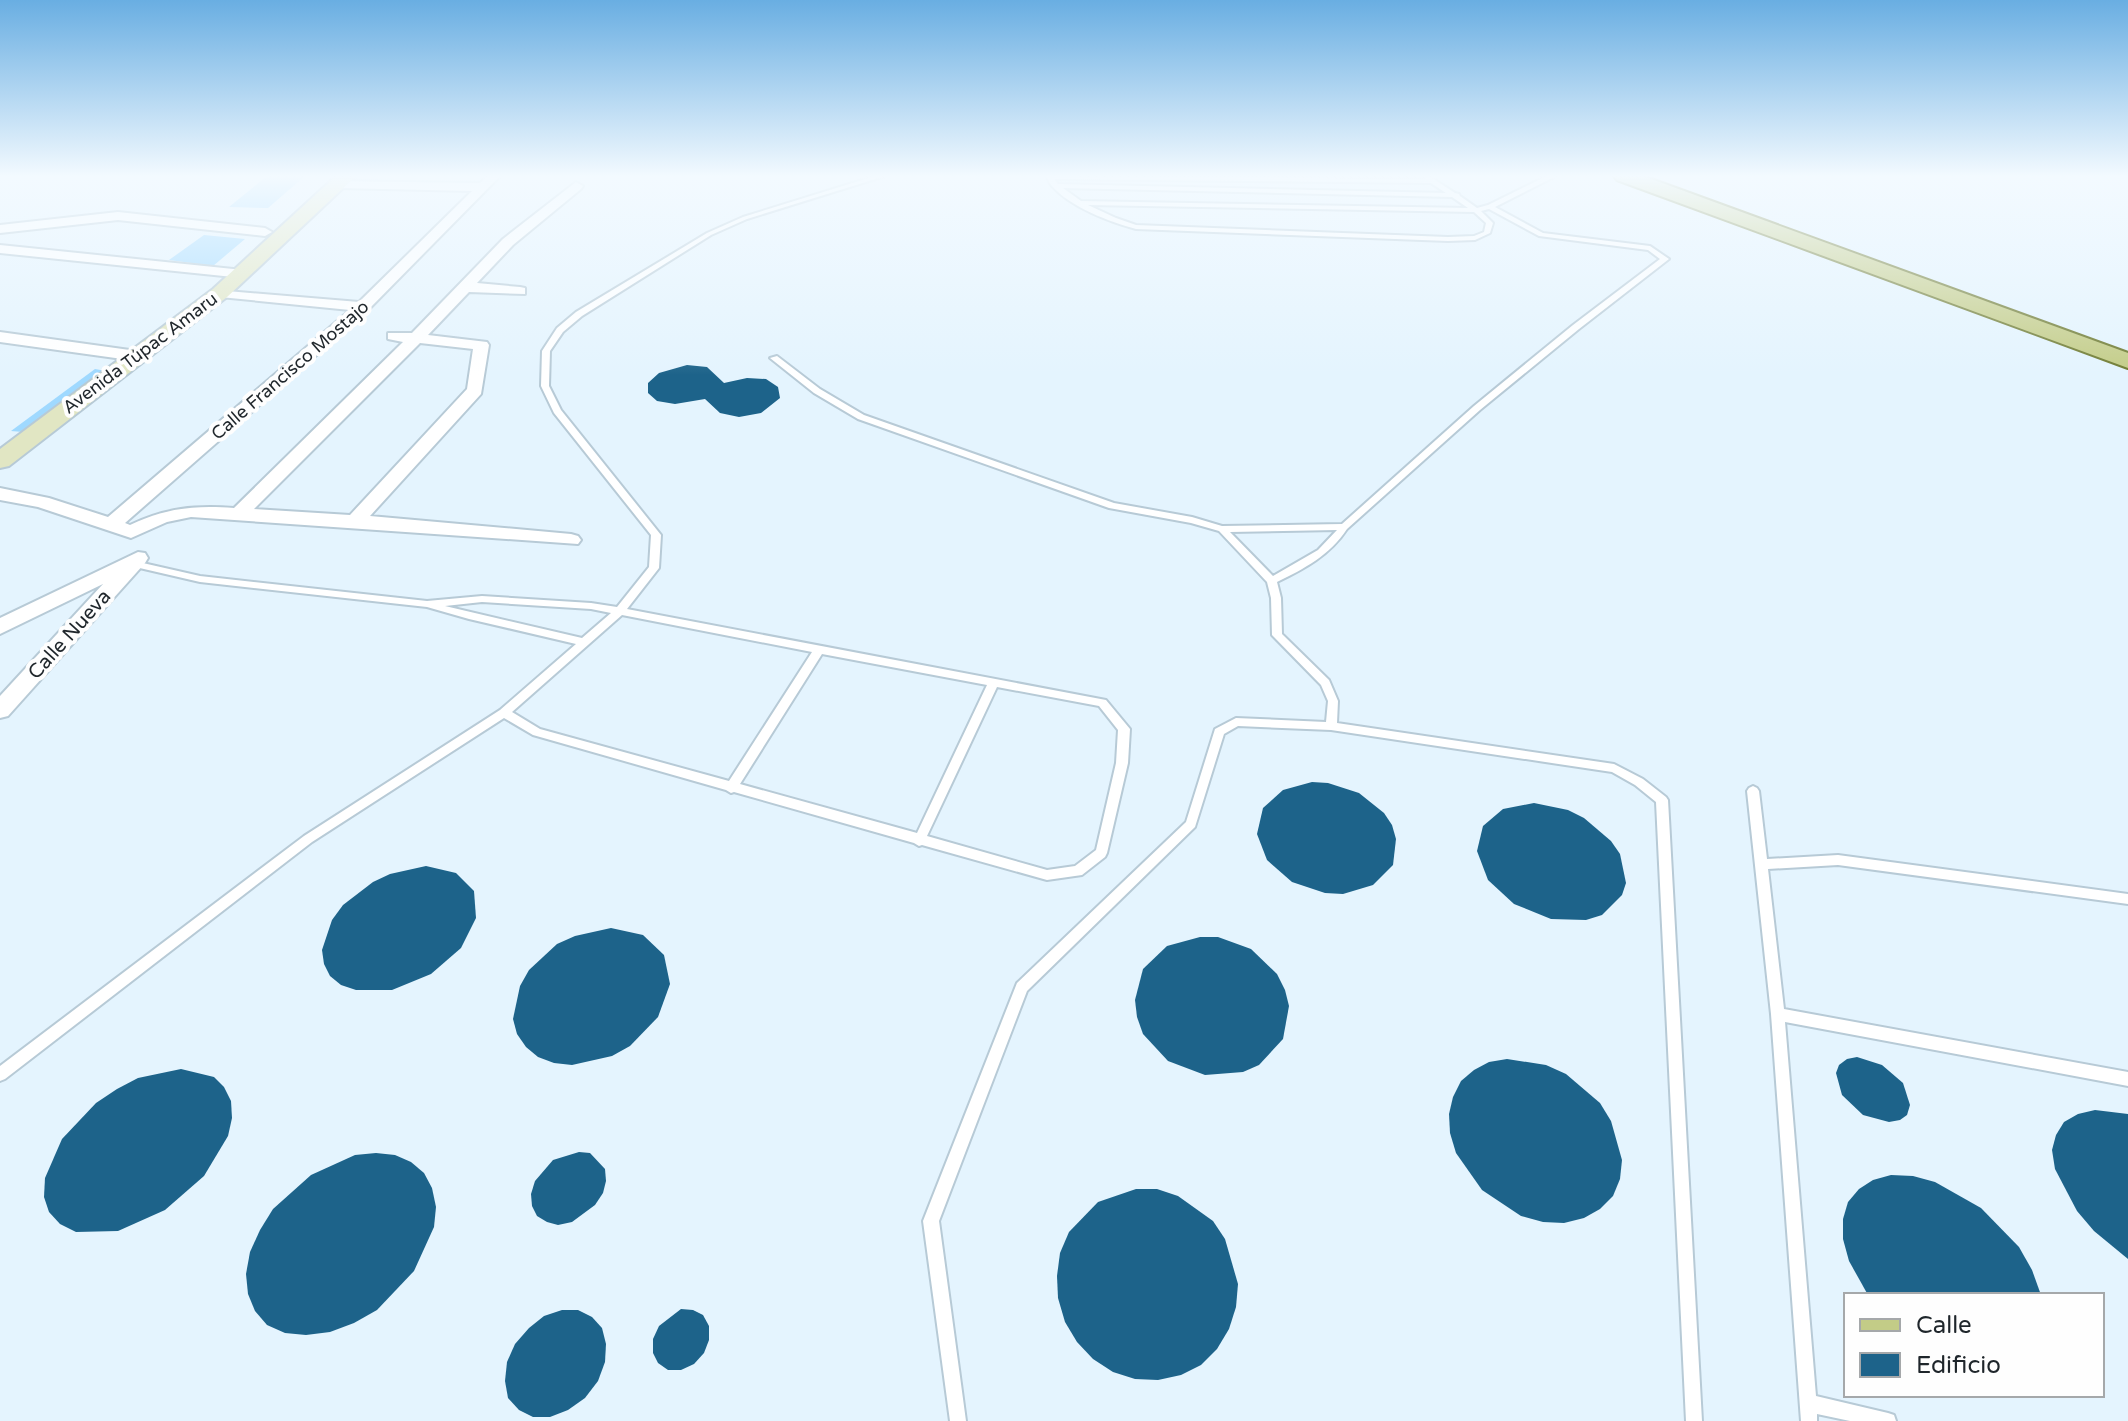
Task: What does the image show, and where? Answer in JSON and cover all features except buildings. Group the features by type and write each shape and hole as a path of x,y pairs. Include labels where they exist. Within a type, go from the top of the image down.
{"main road":[{"path":"1805,242 2128,361"}],"street":[{"name":"Avenida Túpac Amaru","path":"0,461 137,356 219,283 256,242"},
{"name":"Avenida Túpac Amaru","path":"0,435 113,352 219,283 243,274 274,242"},
{"name":"Calle Francisco Mostajo","path":"113,523 363,307 430,242"},
{"path":"237,515 508,242"},
{"path":"0,249 363,307"},
{"path":"466,287 520,291"},
{"path":"355,521 475,390 481,345 394,336"},
{"path":"0,337 137,356"},
{"path":"0,494 42,502 113,523 131,532 138,543 136,561 0,627"},
{"path":"131,532 162,517 191,511 355,521 571,540"},
{"name":"Calle Nueva","path":"0,710 136,561"}],"lane":[{"path":"0,1074 308,839 504,713 620,611 654,568 656,535 557,411 545,386 546,351 560,330 579,314 695,242"},
{"path":"1272,581 1309,562 1489,398 1665,259 1650,248 1602,242"},
{"path":"774,358 817,391 861,417 1112,506 1192,520 1222,529 1344,527"},
{"path":"1222,529 1272,581 1276,598 1277,635 1325,683 1333,701 1331,726"},
{"path":"136,561 200,579 427,604 482,599 620,611 1102,703 1124,729 1122,763 1101,853 1078,871 1047,875 537,732 504,713"},
{"path":"427,604 473,619 540,628 583,642"},
{"path":"731,788 819,650"},
{"path":"919,841 994,682"},
{"path":"958,1421 931,1221 1022,987 1191,824 1219,732 1236,722 1331,726 1614,768 1662,800 1694,1421"},
{"path":"1753,791 1778,1014 1808,1412 1888,1421"},
{"path":"1761,864 1838,860 2128,899"},
{"path":"1778,1014 2128,1079"}],"shaded area":[{"path":"194,242 241,242 213,266 169,260"},
{"path":"95,369 106,371 23,432 11,431"}]}
